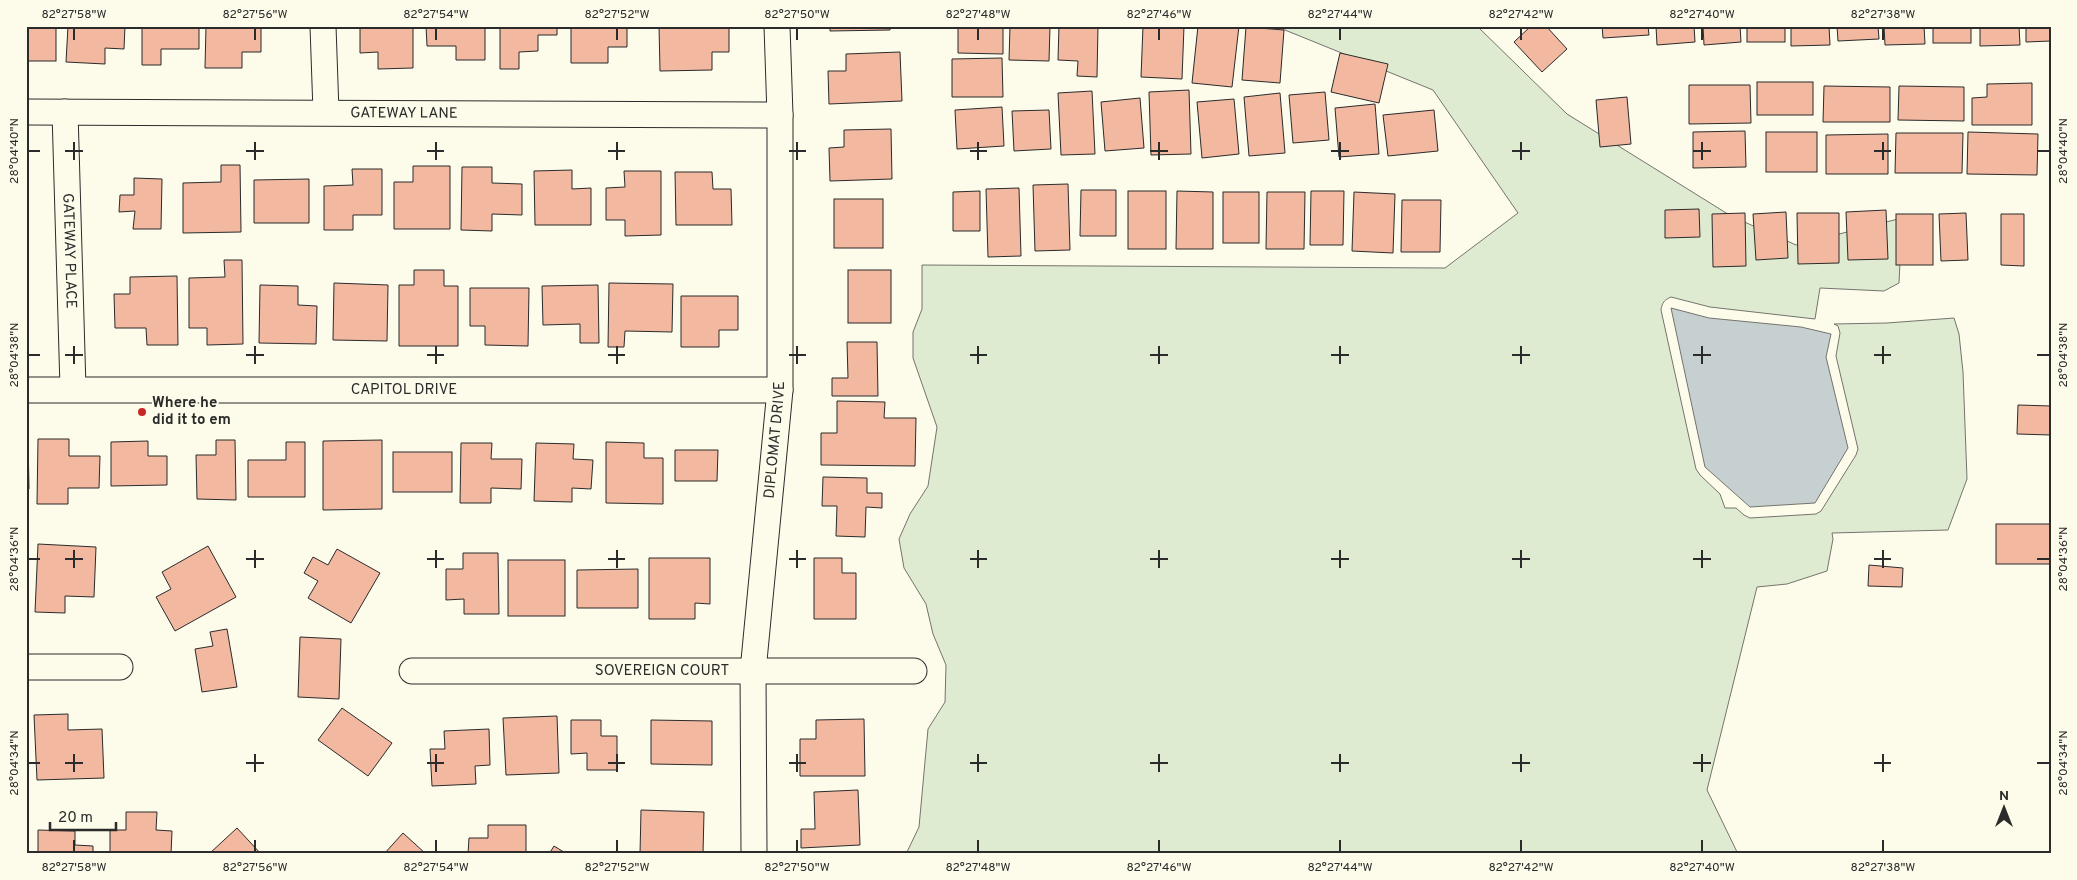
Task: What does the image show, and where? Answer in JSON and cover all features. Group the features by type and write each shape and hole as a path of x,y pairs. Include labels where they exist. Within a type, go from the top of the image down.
{"street":[{"path":"323,26 326,112"},
{"name":"DIPLOMAT DRIVE","path":"754,854 753,672 780,390 780,115 777,26"},
{"name":"GATEWAY LANE","path":"26,112 780,115"},
{"name":"GATEWAY PLACE","path":"65,112 73,388"},
{"name":"CAPITOL DRIVE","path":"26,390 73,388 780,390"},
{"path":"26,667 120,668"},
{"name":"SOVEREIGN COURT","path":"412,671 914,671"}],"green space":[{"path":"1275,26 1477,26 1567,114 1731,216 1796,245 1902,218 1899,283 1884,291 1820,288 1815,319 1710,307 1671,297 1665,301 1661,308 1696,469 1720,494 1725,508 1736,508 1750,518 1816,514 1821,511 1856,455 1858,449 1836,356 1840,333 1838,326 1834,324 1887,323 1954,318 1959,334 1963,372 1967,479 1948,530 1832,533 1833,539 1827,571 1787,584 1757,587 1707,790 1738,854 906,854 919,827 928,729 945,702 946,665 933,634 926,604 904,568 899,539 910,514 928,486 937,427 913,358 913,332 922,309 922,265 1445,268 1518,213 1433,90"}],"shaded area":[{"path":"1671,308 1709,318 1801,327 1831,334 1826,357 1848,448 1815,503 1750,507 1705,467"}],"building":[{"path":"26,26 56,26 56,61 26,61"},
{"path":"68,26 125,26 124,49 105,48 105,64 66,62"},
{"path":"142,26 199,26 199,49 161,49 161,65 142,65"},
{"path":"206,26 261,26 261,52 242,52 242,68 205,68"},
{"path":"360,26 413,26 413,68 378,69 378,52 360,53"},
{"path":"426,26 485,26 485,60 456,60 456,46 427,46"},
{"path":"500,26 557,26 557,35 538,35 538,51 519,52 519,69 500,69"},
{"path":"571,26 627,26 627,47 608,47 608,63 571,63"},
{"path":"659,26 729,26 729,52 712,52 712,70 660,71"},
{"path":"830,26 890,26 890,30 830,31"},
{"path":"958,26 1003,26 1003,54 958,53"},
{"path":"1010,26 1050,26 1049,61 1009,60"},
{"path":"1059,26 1098,26 1097,77 1077,76 1078,61 1058,60"},
{"path":"1143,26 1184,26 1182,79 1141,77"},
{"path":"1198,26 1239,26 1232,87 1192,83"},
{"path":"1531,26 1546,26 1567,49 1542,72 1514,42"},
{"path":"1602,26 1648,26 1649,35 1603,38"},
{"path":"1656,26 1694,26 1695,42 1657,45"},
{"path":"1703,26 1740,26 1741,42 1704,45"},
{"path":"1747,26 1785,26 1785,42 1747,42"},
{"path":"1791,26 1829,26 1830,45 1791,46"},
{"path":"1837,26 1878,26 1879,39 1838,41"},
{"path":"1884,26 1924,26 1925,44 1885,45"},
{"path":"1933,26 1971,26 1971,43 1933,43"},
{"path":"1980,26 2019,26 2020,45 1980,46"},
{"path":"2026,26 2051,26 2051,41 2026,42"},
{"path":"1246,27 1284,30 1280,83 1242,80"},
{"path":"900,52 902,101 829,104 828,71 846,71 846,54"},
{"path":"1340,53 1388,64 1379,103 1331,92"},
{"path":"1002,58 1003,97 952,97 952,59"},
{"path":"1757,82 1813,82 1813,115 1757,115"},
{"path":"2032,83 2032,125 1972,125 1972,98 1987,97 1987,84"},
{"path":"1689,85 1750,85 1751,123 1689,124"},
{"path":"1824,86 1890,87 1890,122 1823,122"},
{"path":"1899,86 1964,87 1964,121 1898,120"},
{"path":"1189,90 1191,154 1151,155 1149,92"},
{"path":"1092,91 1095,154 1061,155 1058,93"},
{"path":"1325,92 1329,140 1293,143 1289,95"},
{"path":"1280,93 1285,153 1249,156 1244,97"},
{"path":"1627,97 1631,144 1600,147 1596,100"},
{"path":"1140,98 1144,148 1105,151 1101,102"},
{"path":"1234,99 1239,154 1202,158 1197,102"},
{"path":"1375,104 1379,154 1339,157 1335,108"},
{"path":"1002,107 1004,146 957,149 955,110"},
{"path":"1049,110 1051,149 1014,151 1012,111"},
{"path":"1434,110 1438,151 1388,156 1383,115"},
{"path":"891,129 892,179 830,181 829,148 844,147 844,130"},
{"path":"1745,131 1746,167 1693,168 1693,132"},
{"path":"1766,132 1817,132 1817,172 1766,172"},
{"path":"1968,132 2038,134 2037,175 1967,174"},
{"path":"1896,133 1963,133 1962,173 1895,173"},
{"path":"1888,134 1888,174 1826,174 1826,135"},
{"path":"221,165 240,165 241,232 183,233 183,183 221,182"},
{"path":"413,166 450,166 450,229 394,229 394,182 413,182"},
{"path":"462,167 492,167 492,183 522,184 522,215 492,214 492,231 461,230"},
{"path":"352,169 382,169 382,215 353,215 353,230 324,230 324,186 353,185"},
{"path":"572,170 572,189 591,188 591,225 535,225 534,171"},
{"path":"624,171 661,171 661,235 625,236 625,220 606,220 606,188 625,187"},
{"path":"675,172 712,172 713,189 731,189 732,225 676,225"},
{"path":"134,178 162,179 161,229 133,229 135,211 119,212 120,195 134,195"},
{"path":"309,179 309,223 254,223 254,180"},
{"path":"1068,184 1070,250 1035,251 1033,185"},
{"path":"1019,188 1021,256 988,257 986,189"},
{"path":"1081,190 1116,190 1116,236 1080,236"},
{"path":"980,191 980,231 953,231 953,192"},
{"path":"1128,191 1166,191 1166,249 1128,249"},
{"path":"1177,191 1213,192 1213,249 1176,249"},
{"path":"1311,191 1344,191 1343,245 1310,245"},
{"path":"1223,192 1259,192 1259,243 1223,243"},
{"path":"1267,192 1305,192 1304,249 1266,249"},
{"path":"1354,192 1395,194 1393,253 1352,251"},
{"path":"834,199 883,199 883,248 834,248"},
{"path":"1402,200 1441,200 1440,252 1401,252"},
{"path":"1699,209 1700,237 1665,238 1665,210"},
{"path":"1886,210 1888,259 1848,260 1846,212"},
{"path":"1786,212 1788,258 1756,260 1753,214"},
{"path":"1745,213 1746,266 1713,267 1712,214"},
{"path":"1797,213 1839,213 1839,263 1798,264"},
{"path":"1966,213 1968,260 1941,261 1939,214"},
{"path":"1896,214 1933,214 1933,265 1896,265"},
{"path":"2001,214 2024,214 2024,266 2001,265"},
{"path":"224,260 242,260 243,344 207,345 207,328 189,328 189,278 225,277"},
{"path":"414,270 444,270 444,286 458,286 458,346 399,346 399,285 414,285"},
{"path":"848,270 891,270 891,323 848,323"},
{"path":"177,276 178,345 147,345 146,328 115,328 114,294 130,294 130,277"},
{"path":"334,283 388,285 387,341 333,340"},
{"path":"609,283 673,284 672,332 625,331 624,347 608,347"},
{"path":"260,285 298,286 298,305 317,306 316,344 259,343"},
{"path":"598,285 599,343 580,343 580,324 543,325 542,286"},
{"path":"470,288 529,288 528,346 485,345 485,326 470,326"},
{"path":"681,296 738,296 738,330 719,330 719,347 681,347"},
{"path":"847,342 877,342 878,396 832,396 832,378 848,378"},
{"path":"837,401 885,402 884,418 916,418 915,466 821,465 821,433 837,433"},
{"path":"2018,405 2051,406 2051,435 2017,434"},
{"path":"38,439 69,439 69,456 100,456 99,488 68,488 68,504 37,504"},
{"path":"26,440 28,440 29,489 26,489"},
{"path":"216,440 235,440 236,500 197,499 196,455 216,455"},
{"path":"382,440 382,509 323,510 323,441"},
{"path":"148,441 148,456 167,456 167,485 111,486 111,442"},
{"path":"286,442 305,442 305,497 248,497 248,460 286,460"},
{"path":"606,442 644,443 644,458 663,458 663,504 606,503"},
{"path":"461,443 492,443 491,459 522,459 521,489 491,488 491,503 460,503"},
{"path":"536,443 574,444 573,459 593,460 591,489 572,488 572,502 534,501"},
{"path":"675,450 718,450 717,481 675,481"},
{"path":"393,452 452,452 452,492 393,492"},
{"path":"823,477 867,478 867,493 882,493 882,508 866,507 865,537 836,536 837,506 822,506"},
{"path":"1996,524 2051,524 2051,564 1996,564"},
{"path":"38,544 96,547 94,597 65,596 65,613 35,612"},
{"path":"208,546 236,597 175,631 156,597 171,589 162,572"},
{"path":"337,549 380,573 351,623 308,598 318,581 304,573 313,557 328,565"},
{"path":"463,553 498,553 499,614 464,614 464,599 446,600 446,569 463,569"},
{"path":"649,558 710,558 710,604 695,603 695,619 649,619"},
{"path":"814,558 842,558 842,573 856,573 856,619 814,619"},
{"path":"508,560 565,560 565,616 508,616"},
{"path":"1869,565 1903,568 1902,587 1868,586"},
{"path":"638,569 638,608 577,608 577,570"},
{"path":"227,629 237,687 202,692 195,649 213,646 210,632"},
{"path":"300,637 341,639 339,699 298,697"},
{"path":"342,708 392,743 368,776 318,740"},
{"path":"68,714 68,730 102,729 104,778 37,780 34,715"},
{"path":"557,716 559,773 506,775 503,718"},
{"path":"864,719 865,776 800,776 800,739 816,739 816,720"},
{"path":"571,720 601,720 601,736 617,736 617,770 587,770 587,753 571,754"},
{"path":"651,720 712,721 712,765 651,764"},
{"path":"489,729 490,765 475,766 476,784 432,786 430,749 445,749 444,731"},
{"path":"858,790 860,845 801,848 801,829 815,829 814,792"},
{"path":"641,810 704,812 703,854 640,854"},
{"path":"126,812 157,812 156,830 172,831 171,854 110,854 110,830 126,830"},
{"path":"488,825 526,825 526,854 468,854 469,838 488,838"},
{"path":"237,828 261,854 209,854"},
{"path":"38,830 75,831 75,845 93,846 93,854 38,854"},
{"path":"403,833 426,854 384,854"},
{"path":"554,846 567,854 549,854"}],"place":[{"name":"Where he did it to em","path":"142,412"}]}
